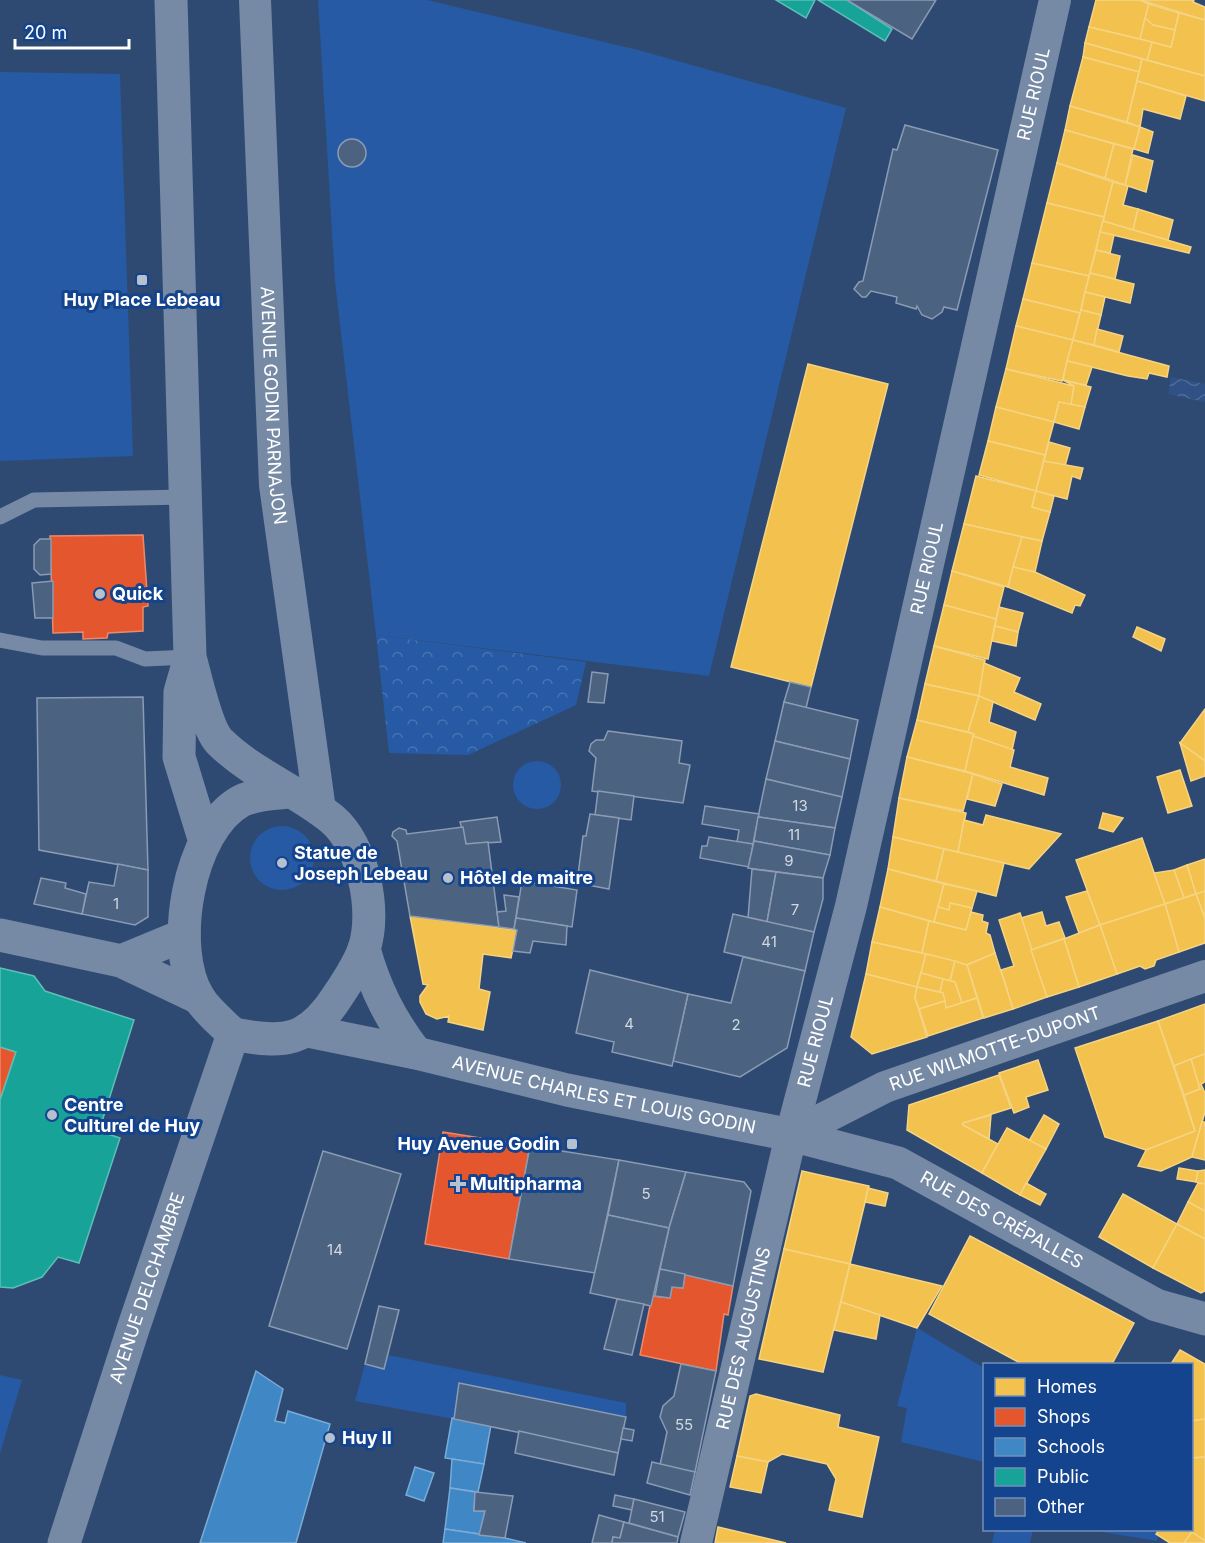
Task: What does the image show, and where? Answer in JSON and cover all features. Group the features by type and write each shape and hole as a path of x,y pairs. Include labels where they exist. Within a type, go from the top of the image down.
{"street":[{"path":"171,0 179,354 186,497 190,657 202,701 218,741 290,792 320,810 348,836 357,854 368,895 364,949 377,991 391,1018 416,1053"},
{"name":"AVENUE GODIN PARNAJON","path":"255,0 275,485 320,810"},
{"name":"RUE RIOUL","path":"791,1135 853,894 1054,0"},
{"path":"190,657 180,692 179,757 205,842"},
{"path":"290,792 241,801 221,816 197,858 184,935 187,969 199,998 233,1034 268,1041 291,1038 308,1031 325,1016 364,949"},
{"path":"0,935 121,962 199,998"},
{"path":"121,962 184,935"},
{"name":"RUE WILMOTTE-DUPONT","path":"791,1135 885,1087 1205,975"},
{"name":"AVENUE CHARLES ET LOUIS GODIN","path":"308,1031 416,1053 567,1090 791,1135"},
{"name":"AVENUE DELCHAMBRE","path":"64,1543 133,1329 233,1034"},
{"name":"RUE DES CRÉPALLES","path":"791,1135 898,1163 1156,1305 1205,1319"},
{"name":"RUE DES AUGUSTINS","path":"696,1543 791,1135"}],"lane":[{"path":"0,517 34,500 186,497"},
{"path":"0,640 42,648 116,648 144,659 190,657"}],"green space":[{"path":"318,0 427,0 638,50 846,108 709,676 376,635 335,281"},
{"path":"0,72 120,74 133,456 0,461"},
{"path":"376,635 586,662 576,705 468,755 389,753"},
{"path":"532,761 542,761 554,768 561,780 561,790 554,802 542,809 532,809 517,798 513,790 513,780 524,765"},
{"path":"282,826 294,828 305,835 312,846 314,858 312,870 305,881 294,888 282,890 270,888 259,881 252,870 250,858 252,846 259,835 270,828"},
{"path":"917,1328 983,1367 983,1462 901,1442 907,1408 897,1406"},
{"path":"388,1355 626,1403 626,1417 454,1419 355,1401 365,1364 384,1369"},
{"path":"0,1375 22,1380 0,1453"},
{"path":"995,1531 1033,1531 1030,1543 992,1543"},
{"path":"1097,1531 1159,1531 1157,1541"}],"water":[{"path":"1171,377 1205,384 1205,402 1168,394"}],"building: Homes":[{"path":"1096,0 1140,0 1149,4 1140,39 1089,27"},
{"path":"1140,0 1194,0 1193,2 1205,7 1205,20"},
{"path":"1149,4 1179,13 1175,30 1153,25 1145,18"},
{"path":"1179,13 1205,20 1205,76 1147,60 1152,42 1171,47"},
{"path":"1145,18 1153,25 1175,30 1171,47 1140,39"},
{"path":"1089,27 1152,42 1147,60 1085,43"},
{"path":"1085,43 1142,59 1139,72 1083,57"},
{"path":"1083,57 1139,72 1127,122 1070,106"},
{"path":"1142,59 1205,76 1205,101 1137,81"},
{"path":"1137,81 1186,96 1180,119 1143,109 1140,127 1127,122"},
{"path":"1070,106 1140,127 1134,149 1065,130"},
{"path":"1140,127 1153,132 1148,153 1134,149"},
{"path":"1065,130 1114,144 1105,178 1057,163"},
{"path":"1114,144 1133,149 1125,185 1105,178"},
{"path":"1133,155 1153,161 1146,192 1125,185"},
{"path":"1057,163 1113,182 1104,217 1047,203"},
{"path":"1113,182 1128,186 1123,205 1138,209 1133,230 1103,221"},
{"path":"1047,203 1104,217 1089,276 1032,263"},
{"path":"1138,209 1173,220 1168,240 1133,230"},
{"path":"1103,221 1191,247 1189,253 1100,232"},
{"path":"1100,232 1114,235 1110,253 1096,250"},
{"path":"1096,250 1120,256 1115,279 1090,273"},
{"path":"1032,263 1089,276 1080,313 1023,299"},
{"path":"1090,273 1134,284 1130,303 1085,292"},
{"path":"1085,292 1105,297 1101,315 1081,310"},
{"path":"1023,299 1080,313 1073,340 1016,326"},
{"path":"1081,310 1101,315 1094,345 1073,340"},
{"path":"1016,326 1073,340 1062,381 1006,369"},
{"path":"1097,329 1123,336 1119,352 1094,345"},
{"path":"1073,340 1169,366 1167,377 1149,373 1147,379 1128,376 1067,361"},
{"path":"1067,361 1092,367 1086,385 1063,380"},
{"path":"808,364 888,384 811,687 731,667"},
{"path":"1006,369 1074,386 1071,405 1059,402 1054,422 996,407"},
{"path":"1063,380 1091,387 1085,407 1071,405 1074,386"},
{"path":"1059,402 1085,407 1079,429 1054,422"},
{"path":"996,407 1054,422 1045,455 988,441"},
{"path":"988,441 1045,455 1036,491 979,475"},
{"path":"1049,442 1070,448 1065,466 1044,461"},
{"path":"1044,461 1083,468 1080,479 1072,476 1067,499 1036,491"},
{"path":"976,476 1036,491 1032,507 1050,512 1042,541 964,524"},
{"path":"1036,491 1054,496 1050,512 1032,507"},
{"path":"964,524 1022,537 1008,587 952,571"},
{"path":"1022,537 1042,541 1035,572 1013,567"},
{"path":"1013,567 1035,572 1085,595 1080,606 1075,605 1072,613 1008,587"},
{"path":"952,571 1004,587 996,619 944,605"},
{"path":"944,605 996,619 988,659 934,646"},
{"path":"999,607 1023,613 1018,632 995,626"},
{"path":"995,626 1018,632 1016,646 992,641"},
{"path":"1137,627 1165,639 1161,651 1133,637"},
{"path":"934,646 985,660 979,696 925,684"},
{"path":"984,663 1020,678 1014,692 1041,704 1035,720 979,696"},
{"path":"925,684 979,696 968,732 917,720"},
{"path":"979,696 993,702 989,722 1016,732 1012,750 973,736 974,734 968,732"},
{"path":"1205,709 1205,761 1180,743"},
{"path":"917,720 974,734 965,771 907,757"},
{"path":"973,736 1014,750 1010,767 1048,778 1044,795 965,771"},
{"path":"1180,743 1205,761 1205,776 1191,781"},
{"path":"907,757 973,774 963,811 899,798"},
{"path":"1180,770 1192,806 1168,813 1157,777"},
{"path":"973,774 1002,784 995,806 967,799"},
{"path":"899,798 966,813 958,852 893,837"},
{"path":"1103,813 1123,818 1113,832 1099,828"},
{"path":"986,815 1061,834 1029,869 958,852 964,820 983,825"},
{"path":"893,837 944,849 936,881 888,869"},
{"path":"1142,838 1165,904 1100,925 1076,860"},
{"path":"944,849 1004,863 996,896 936,881"},
{"path":"1205,859 1205,891 1196,894 1187,865"},
{"path":"1187,865 1196,894 1184,898 1174,870"},
{"path":"888,869 944,884 934,922 880,907"},
{"path":"1174,870 1184,898 1165,904 1154,873"},
{"path":"944,884 977,891 972,908 950,903 949,910 938,907"},
{"path":"1087,891 1100,925 1079,933 1066,897"},
{"path":"1205,891 1205,919 1196,894"},
{"path":"1196,894 1205,919 1205,943 1179,952 1165,904"},
{"path":"950,903 972,908 966,930 934,922 938,907 949,910"},
{"path":"1165,904 1179,952 1156,960 1154,966 1145,969 1140,966 1117,974 1100,925"},
{"path":"880,907 929,921 922,953 872,942"},
{"path":"971,912 983,915 982,921 988,923 986,933 990,935 995,953 967,965 922,953 929,921 966,930"},
{"path":"1042,912 1046,926 1059,922 1065,938 1031,950 1021,918"},
{"path":"1020,913 1047,997 1013,1009 1001,970 1014,966 999,920"},
{"path":"410,916 517,930 511,958 483,954 479,989 490,992 483,1030 448,1022 449,1016 437,1019 426,1014 420,1002 420,996 428,985 423,984"},
{"path":"1100,925 1117,974 1079,987 1064,939"},
{"path":"1064,939 1079,987 1047,997 1031,950"},
{"path":"872,942 926,954 917,987 866,974"},
{"path":"995,953 1013,1009 984,1018 967,965"},
{"path":"926,954 955,961 950,981 921,973"},
{"path":"955,961 967,965 977,998 962,1003 955,982 950,981"},
{"path":"921,973 943,979 940,992 917,987"},
{"path":"866,974 917,987 915,998 927,1037 872,1054 851,1037"},
{"path":"943,979 955,982 962,1003 946,1008 940,992"},
{"path":"917,987 943,993 945,1001 919,1009 915,998"},
{"path":"977,998 983,1018 928,1036 919,1009 945,1001 946,1008"},
{"path":"1205,1004 1205,1054 1174,1066 1158,1021"},
{"path":"1158,1021 1195,1131 1146,1150 1105,1137 1075,1048"},
{"path":"1205,1054 1205,1082 1201,1084 1205,1093 1205,1112 1192,1157 1161,1171 1138,1166 1146,1150 1195,1131 1184,1095 1200,1089 1191,1059"},
{"path":"1191,1059 1200,1089 1184,1095 1174,1066"},
{"path":"1038,1060 1048,1090 1026,1097 1029,1107 1014,1113 999,1073"},
{"path":"999,1075 1011,1108 963,1123 998,1144 982,1173 907,1130 909,1105"},
{"path":"991,1115 989,1139 963,1125 963,1123"},
{"path":"1044,1115 1059,1124 1046,1149 1029,1141"},
{"path":"1202,1122 1205,1122 1205,1160 1192,1157"},
{"path":"1007,1128 1046,1149 1020,1195 982,1173"},
{"path":"1179,1168 1198,1171 1196,1182 1177,1179"},
{"path":"1205,1170 1205,1184 1196,1182 1198,1171"},
{"path":"802,1171 869,1186 850,1264 784,1249"},
{"path":"1026,1183 1046,1194 1040,1205 1020,1195"},
{"path":"1198,1183 1205,1184 1205,1211 1188,1202"},
{"path":"868,1188 888,1193 885,1206 865,1202"},
{"path":"1123,1194 1177,1224 1153,1268 1099,1237"},
{"path":"1188,1202 1205,1211 1205,1239 1177,1224"},
{"path":"1177,1224 1205,1239 1205,1291 1201,1293 1153,1268"},
{"path":"970,1236 1134,1323 1113,1363 1020,1363 929,1314"},
{"path":"784,1249 850,1264 823,1372 759,1359"},
{"path":"850,1264 942,1286 917,1328 841,1302"},
{"path":"841,1302 880,1315 876,1339 834,1330"},
{"path":"1180,1350 1205,1364 1205,1419 1193,1421 1193,1363 1172,1363"},
{"path":"756,1394 840,1415 838,1427 879,1437 862,1517 829,1510 836,1479 827,1464 782,1454 768,1462 737,1456 750,1396"},
{"path":"1205,1419 1205,1457 1193,1458 1193,1421"},
{"path":"737,1456 768,1462 761,1493 730,1487"},
{"path":"1205,1457 1205,1541 1190,1531 1193,1531 1193,1458"},
{"path":"718,1527 786,1543 715,1543"},
{"path":"1158,1531 1192,1532 1184,1543 1170,1543 1156,1534"},
{"path":"1192,1532 1205,1541 1205,1543 1184,1543"}],"building: Shops":[{"name":"Quick","path":"143,535 148,606 143,607 143,631 108,633 107,638 83,639 83,632 53,633 50,536"},
{"path":"0,1047 16,1052 0,1100"},
{"path":"443,1132 530,1146 509,1259 425,1244"},
{"path":"685,1274 733,1286 728,1315 724,1314 716,1371 640,1355 652,1296 670,1298 672,1287 683,1288"}],"building: Schools":[{"path":"256,1371 283,1389 275,1421 285,1423 288,1411 330,1424 296,1543 200,1543"},
{"path":"452,1418 491,1425 484,1464 445,1458"},
{"path":"452,1459 484,1464 478,1492 450,1488"},
{"path":"415,1467 434,1473 424,1501 406,1495"},
{"path":"450,1488 475,1492 474,1511 485,1511 480,1534 445,1529"},
{"path":"445,1529 505,1538 526,1543 443,1543"}],"building: Public":[{"path":"776,0 815,0 806,18"},
{"path":"818,0 847,0 892,29 885,41"},
{"name":"Centre Culturel de Huy","path":"0,968 34,976 45,991 134,1020 99,1131 120,1138 79,1263 58,1257 42,1277 13,1288 0,1287 0,1100 16,1052 0,1047"}],"building: Other":[{"path":"847,0 936,0 912,39"},
{"path":"905,125 998,150 957,310 944,307 942,312 932,319 922,315 917,306 916,309 896,303 897,297 871,291 866,297 862,297 854,289 859,282 863,281 893,149 897,150"},
{"path":"352,139 362,143 366,153 362,163 352,167 342,163 338,153 342,143"},
{"path":"40,539 51,539 51,574 40,575 34,569 34,545"},
{"path":"53,581 53,618 35,618 32,583"},
{"path":"592,672 608,674 604,703 588,702"},
{"path":"790,682 811,687 806,708 784,702"},
{"path":"143,697 148,870 39,850 37,698"},
{"path":"784,702 858,720 850,759 775,741"},
{"path":"608,731 682,741 679,763 690,765 683,803 592,791 596,758 589,751 591,744 596,740 604,740"},
{"path":"775,741 850,759 842,797 766,779"},
{"path":"766,779 842,797 835,828 758,817"},
{"path":"598,791 634,796 631,820 595,815"},
{"path":"705,806 759,814 753,844 737,842 739,830 702,824"},
{"path":"590,814 619,818 609,889 577,883 583,836 586,836"},
{"path":"497,817 501,842 466,844 460,822"},
{"path":"758,817 835,828 830,855 754,841"},
{"name":"Hôtel de maitre","path":"463,827 466,844 488,842 499,927 410,916 397,841 392,836 393,832 399,828 406,830 407,834"},
{"path":"709,837 753,844 749,867 700,858 702,846 707,846"},
{"path":"754,841 830,855 823,878 748,868"},
{"path":"118,864 148,870 148,917 135,925 82,914 89,882 114,886"},
{"path":"752,869 776,872 767,922 748,918"},
{"path":"776,872 823,878 823,899 814,932 767,922"},
{"path":"41,878 66,883 65,888 86,894 82,914 34,904"},
{"path":"522,881 577,890 572,927 516,918"},
{"path":"504,895 519,897 514,929 499,927 497,912 506,911"},
{"path":"733,914 814,932 805,971 724,952"},
{"path":"516,918 567,926 566,945 533,941 530,953 513,951 517,930 514,929"},
{"path":"743,957 805,971 787,1048 740,1077 673,1061 688,994 731,1003"},
{"path":"590,970 688,994 672,1066 612,1052 614,1042 576,1033"},
{"path":"530,1146 619,1160 595,1273 509,1259"},
{"path":"323,1151 401,1174 347,1349 269,1326"},
{"path":"619,1160 686,1172 669,1228 608,1215"},
{"path":"686,1172 744,1182 751,1191 733,1286 660,1269 669,1228"},
{"path":"608,1215 669,1228 651,1306 590,1293"},
{"path":"660,1269 685,1274 683,1288 672,1287 670,1298 655,1296"},
{"path":"617,1299 644,1304 632,1355 604,1349"},
{"path":"379,1306 399,1310 384,1369 365,1364"},
{"path":"681,1364 716,1371 695,1472 660,1465 667,1432 660,1417 663,1406 674,1396"},
{"path":"459,1383 626,1417 618,1453 454,1419"},
{"path":"623,1428 634,1430 632,1441 621,1439"},
{"path":"519,1431 618,1453 614,1475 515,1453"},
{"path":"652,1462 695,1472 690,1495 647,1483"},
{"path":"475,1492 513,1496 505,1538 479,1535 485,1511 474,1511"},
{"path":"615,1495 634,1499 632,1510 613,1506"},
{"path":"634,1499 685,1512 678,1537 629,1523"},
{"path":"599,1515 624,1522 620,1538 613,1537 612,1543 592,1543"},
{"path":"624,1522 678,1537 677,1543 612,1543 613,1537 620,1538"}],"place":[{"name":"Huy Place Lebeau","path":"142,280"},
{"name":"Quick","path":"100,594"},
{"name":"Statue de Joseph Lebeau","path":"282,863"},
{"name":"Hôtel de maitre","path":"448,878"},
{"name":"Centre Culturel de Huy","path":"52,1115"},
{"name":"Huy Avenue Godin","path":"572,1144"},
{"name":"Multipharma","path":"458,1184"},
{"name":"Huy II","path":"330,1438"}]}
